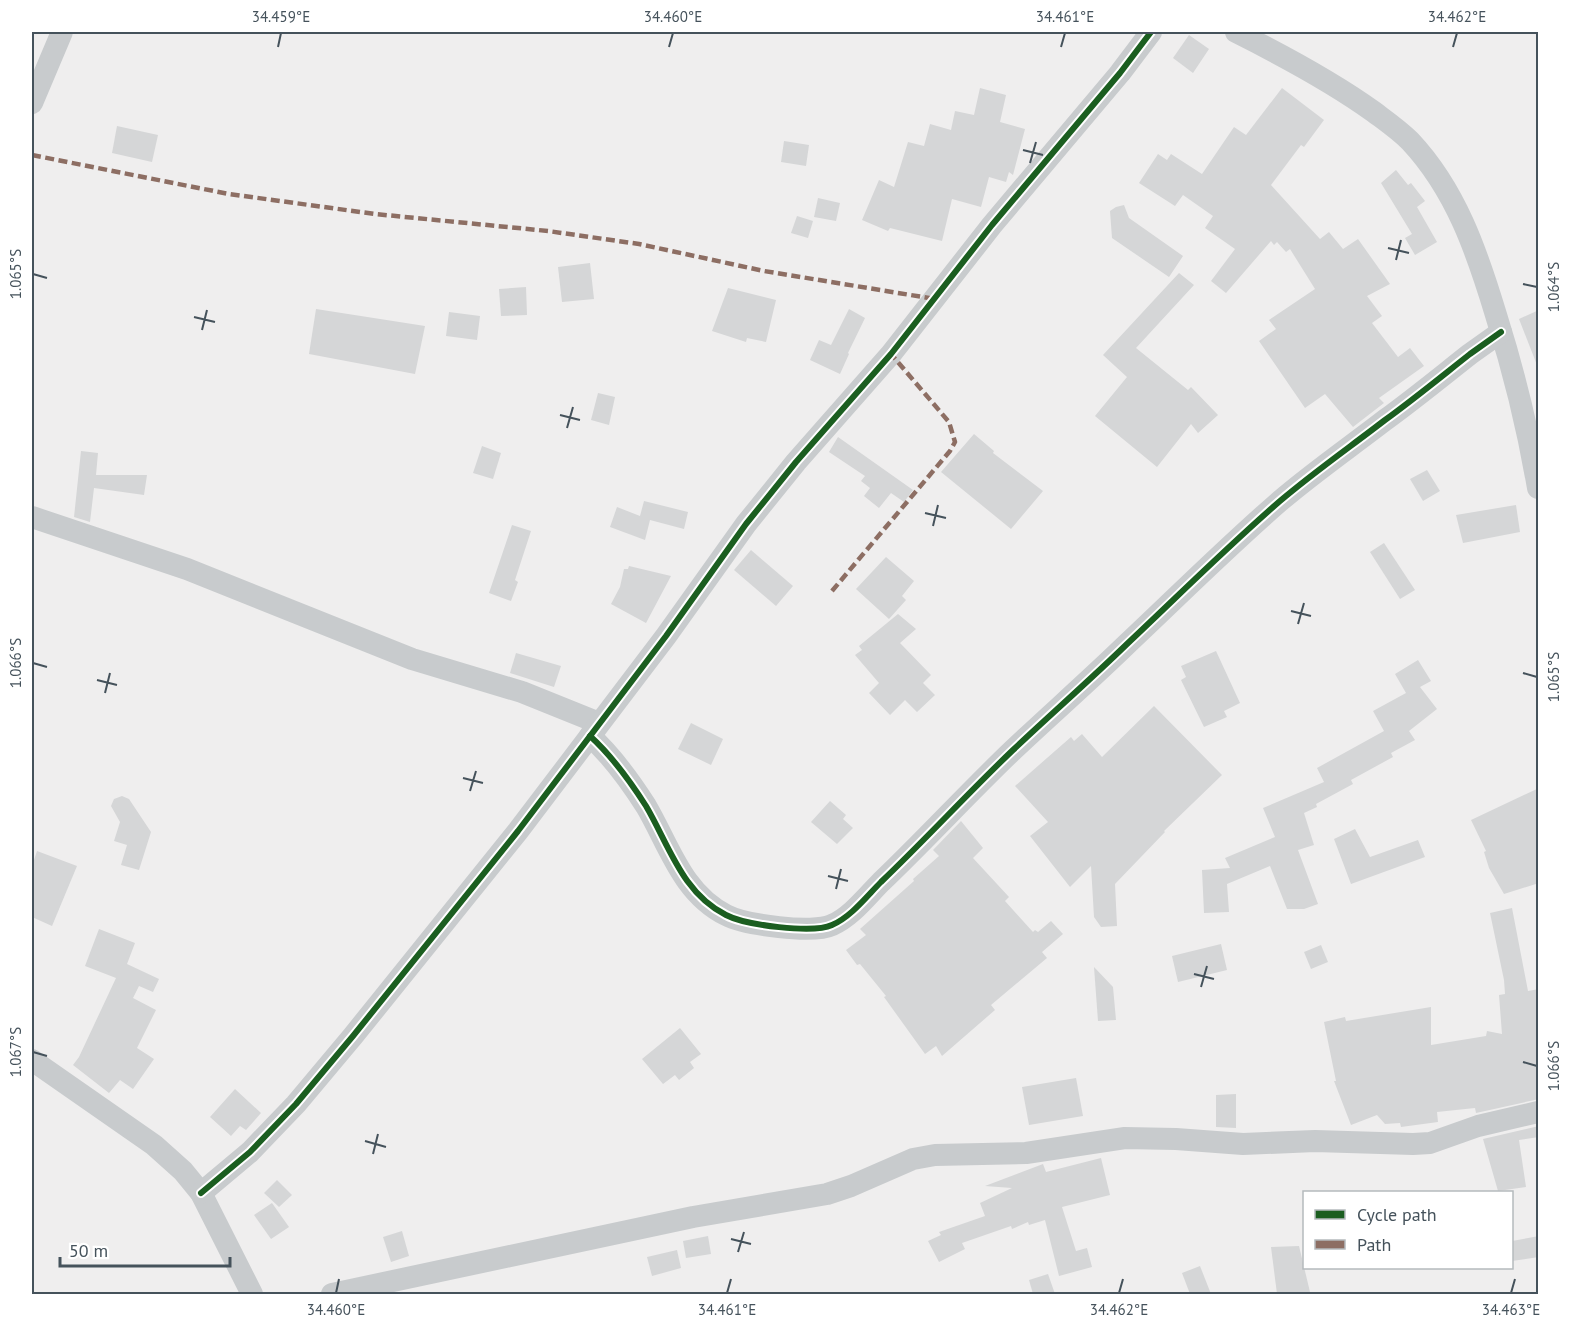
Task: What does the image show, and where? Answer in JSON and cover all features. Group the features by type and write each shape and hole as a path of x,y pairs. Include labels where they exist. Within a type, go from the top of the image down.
{"street":[{"path":"32,103 62,32"},
{"path":"201,1193 250,1152 296,1104 518,831 666,636 753,515 796,462 891,354 992,225 1120,73 1151,32"},
{"path":"1236,32 1299,64 1353,97 1408,139 1443,186 1461,217 1474,247 1527,424 1539,488"},
{"path":"32,517 187,569 412,659 522,692 595,729 604,749 645,806 677,867 689,885 706,902 726,915 750,923 816,930 831,926 866,897 995,768 1197,576 1282,500 1501,332"},
{"path":"32,1060 154,1145 183,1171 201,1193 252,1294"},
{"path":"332,1294 693,1217 827,1194 913,1159 936,1155 1026,1153 1125,1137 1243,1144 1430,1143 1478,1126 1539,1112"}],"building":[{"path":"1189,35 1209,49 1193,73 1173,58"},
{"path":"980,88 1006,95 1000,122 1025,129 1013,175 1009,172 1006,182 989,177 981,207 952,199 942,241 890,228 888,231 862,220 879,180 894,187 908,142 924,146 930,124 951,130 955,111 974,115"},
{"path":"1282,88 1324,120 1304,147 1301,145 1271,185 1320,239 1329,232 1343,249 1358,239 1390,284 1367,296 1382,316 1372,323 1398,357 1410,348 1424,366 1379,398 1384,403 1353,427 1325,394 1305,408 1259,341 1276,329 1269,320 1315,289 1290,249 1286,252 1277,242 1274,245 1271,241 1226,293 1211,281 1235,249 1205,228 1213,216 1183,195 1175,206 1139,183 1158,154 1167,160 1171,154 1202,174 1234,127 1246,135"},
{"path":"117,126 158,135 152,162 112,153"},
{"path":"784,141 809,145 806,166 781,162"},
{"path":"1396,170 1408,185 1411,183 1425,201 1417,207 1437,242 1415,255 1405,238 1412,234 1381,183"},
{"path":"818,198 840,203 836,221 814,217"},
{"path":"1124,205 1129,218 1183,256 1169,277 1112,238 1110,211"},
{"path":"797,216 813,221 808,238 791,233"},
{"path":"590,263 594,299 562,302 558,267"},
{"path":"1179,273 1194,285 1136,348 1188,390 1191,387 1218,415 1198,433 1191,424 1157,467 1095,416 1127,377 1103,355"},
{"path":"526,287 527,315 501,316 499,289"},
{"path":"728,288 776,300 766,342 747,338 746,342 712,331"},
{"path":"316,309 425,326 415,374 309,354"},
{"path":"849,309 865,318 840,374 810,360 819,340 831,345"},
{"path":"1539,310 1539,365 1537,365 1519,319"},
{"path":"449,312 480,316 477,340 446,336"},
{"path":"598,393 615,397 609,425 591,420"},
{"path":"974,434 994,451 993,453 1043,491 1011,529 941,472"},
{"path":"838,437 913,490 904,502 891,493 879,508 864,496 870,488 861,481 865,476 829,452"},
{"path":"482,446 501,453 493,479 473,473"},
{"path":"81,451 98,453 96,475 147,475 144,495 94,488 90,522 74,517"},
{"path":"1427,470 1440,491 1423,501 1410,479"},
{"path":"644,501 688,512 684,529 650,520 645,540 610,527 617,507 640,516"},
{"path":"1516,505 1520,532 1463,543 1456,515"},
{"path":"512,525 531,531 515,580 518,582 511,601 489,593"},
{"path":"1384,543 1415,590 1400,599 1370,552"},
{"path":"751,550 793,586 776,606 734,570"},
{"path":"886,557 914,581 902,596 906,600 889,619 856,589"},
{"path":"629,566 671,576 646,623 611,604 620,587 624,569 628,569"},
{"path":"898,614 916,629 900,643 931,675 923,683 935,695 917,712 905,700 890,715 869,693 879,683 855,655 862,650 859,646"},
{"path":"1216,651 1240,703 1224,711 1227,717 1204,727 1181,680 1186,677 1181,666"},
{"path":"516,653 561,666 554,687 510,673"},
{"path":"1418,660 1431,681 1420,687 1437,709 1409,731 1415,740 1391,753 1393,757 1351,780 1353,784 1304,813 1314,845 1298,850 1318,904 1304,909 1287,909 1270,866 1227,884 1229,912 1204,913 1202,870 1230,868 1225,858 1275,837 1263,808 1324,782 1317,768 1384,731 1373,711 1406,693 1395,674"},
{"path":"1154,706 1222,775 1164,831 1115,884 1117,926 1101,927 1094,917 1091,866 1070,887 1030,836 1048,822 1015,786 1071,737 1074,741 1082,734 1102,757"},
{"path":"691,723 723,739 711,765 678,749"},
{"path":"1539,788 1539,883 1504,894 1489,868 1484,852 1486,851 1471,820"},
{"path":"122,796 129,799 151,832 139,870 121,865 127,845 114,841 120,822 111,806 114,799"},
{"path":"830,801 846,815 843,819 853,828 837,844 811,822"},
{"path":"961,821 983,848 973,858 1009,897 1005,901 1033,932 1035,930 1038,932 1051,921 1063,934 1042,952 1047,958 991,1005 995,1010 942,1056 936,1046 925,1054 884,997 886,996 846,950 866,935 860,929 939,856 933,850"},
{"path":"1355,829 1370,857 1418,840 1425,857 1351,884 1334,839"},
{"path":"37,851 77,866 52,926 32,917 32,866"},
{"path":"1512,908 1528,991 1539,989 1539,1099 1476,1113 1475,1108 1437,1112 1438,1122 1401,1127 1400,1123 1385,1124 1377,1115 1351,1125 1334,1081 1336,1081 1324,1022 1345,1017 1346,1021 1431,1007 1431,1045 1486,1036 1487,1031 1502,1034 1499,995 1505,994 1504,980 1490,913"},
{"path":"99,929 135,943 127,964 159,979 153,992 139,986 133,998 156,1010 137,1048 154,1059 133,1089 120,1080 109,1093 73,1065 79,1057 116,978 85,966"},
{"path":"1221,944 1227,970 1178,982 1172,956"},
{"path":"1321,945 1328,962 1311,969 1304,952"},
{"path":"1094,967 1113,987 1116,1020 1098,1021"},
{"path":"680,1028 701,1054 690,1062 694,1068 679,1080 675,1075 663,1084 642,1059"},
{"path":"1076,1078 1083,1116 1029,1125 1022,1087"},
{"path":"235,1089 261,1113 246,1130 240,1126 231,1136 210,1117"},
{"path":"1236,1094 1236,1128 1216,1127 1216,1095"},
{"path":"1539,1126 1539,1137 1519,1140 1526,1187 1498,1191 1483,1139"},
{"path":"1101,1158 1110,1195 1062,1207 1076,1251 1087,1248 1092,1267 1059,1276 1045,1220 1029,1225 1028,1222 1012,1229 1011,1226 962,1243 965,1249 939,1262 928,1241 941,1235 939,1232 985,1216 980,1203 1012,1188 985,1186 1043,1164 1046,1172"},
{"path":"277,1180 292,1195 279,1207 264,1193"},
{"path":"272,1203 289,1227 271,1239 254,1215"},
{"path":"402,1231 409,1256 391,1262 383,1237"},
{"path":"708,1236 711,1254 686,1258 683,1241"},
{"path":"1539,1236 1539,1257 1513,1261 1513,1241"},
{"path":"1299,1246 1310,1292 1277,1294 1271,1247"},
{"path":"677,1250 681,1268 652,1276 647,1257"},
{"path":"1200,1266 1211,1294 1190,1294 1182,1273"},
{"path":"1048,1274 1055,1294 1033,1294 1029,1280"}],"marked path":[{"path":"32,155 229,194 375,214 548,231 639,244 764,271 935,299"},
{"path":"832,591 950,451 955,442 949,422 891,354"}],"cycle path":[{"path":"201,1193 250,1152 296,1104 353,1036 518,831 666,636 746,524 796,462 891,354 992,225 1120,73 1151,32"},
{"path":"590,736 627,778 646,806 687,881 711,906 735,919 763,925 810,929 832,925 846,917 858,906 1013,750 1260,518 1293,490 1501,332"}]}
